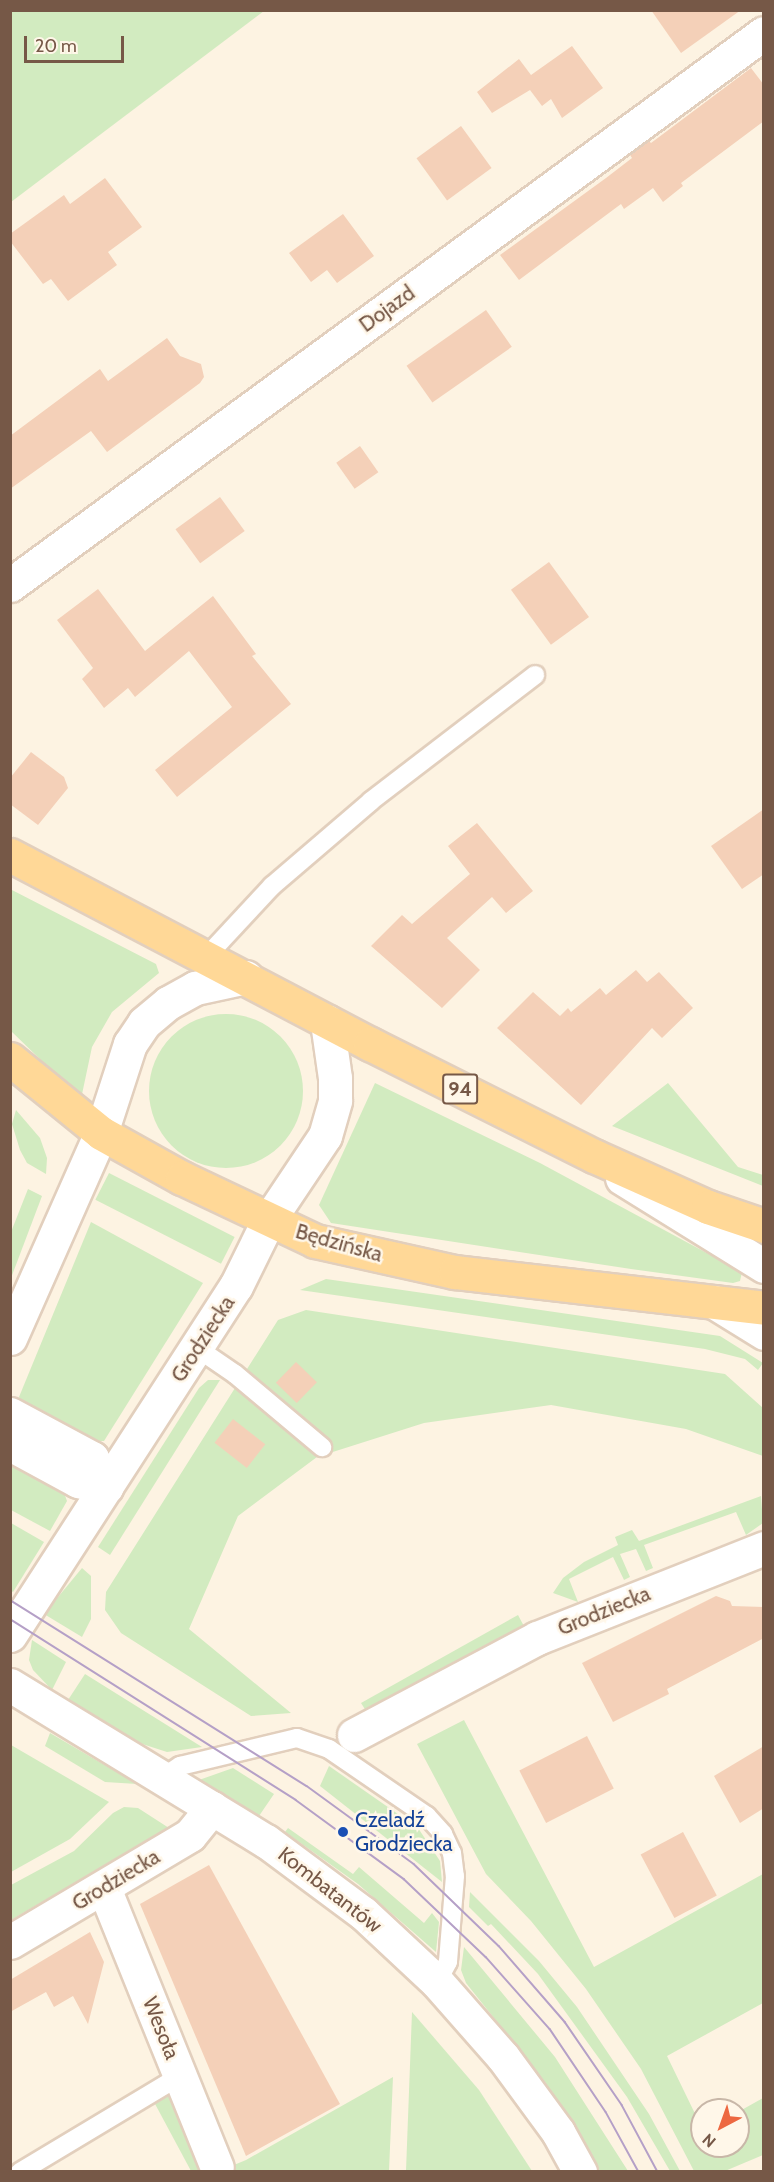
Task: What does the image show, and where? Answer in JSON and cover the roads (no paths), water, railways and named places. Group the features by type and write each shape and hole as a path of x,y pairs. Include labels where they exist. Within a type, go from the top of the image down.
{"main road":[{"name":"94","path":"10,855 246,977 327,1022 594,1156 708,1207 764,1226"},
{"name":"Będzińska","path":"10,1059 101,1133 268,1221 315,1241 455,1272 764,1308"}],"street":[{"name":"Dojazd","path":"10,585 764,33"},
{"path":"10,1338 101,1133 119,1070 144,1023 195,988 246,977"},
{"name":"Grodziecka","path":"10,1635 197,1348 236,1286 268,1221 325,1136 335,1100 335,1078 327,1022"},
{"path":"594,1156 639,1191 764,1266"},
{"name":"Będzińska","path":"714,1302 764,1333"},
{"path":"10,1414 92,1458 106,1487"},
{"path":"10,1444 78,1481 106,1487"},
{"name":"Grodziecka","path":"354,1735 447,1689 537,1638 764,1548"},
{"name":"Kombatantów","path":"10,1685 314,1874 363,1913 438,1982 503,2057 558,2133 580,2172"},
{"name":"Grodziecka","path":"10,1941 190,1836 212,1809"},
{"name":"Wesoła","path":"104,1888 217,2167"}],"lane":[{"path":"206,957 299,863 371,801 535,675"},
{"path":"197,1348 235,1374 322,1447"},
{"path":"162,1778 180,1766 297,1738 329,1749 427,1816 443,1833 453,1853 456,1876 448,1962 438,1982"},
{"path":"20,2172 180,2076"}],"tram line":[{"path":"10,1600 307,1786 414,1864 499,1946 565,2022 622,2105 658,2172"},
{"path":"10,1619 296,1800 404,1879 486,1957 550,2029 606,2112 639,2172"}],"place":[{"name":"Czeladź Grodziecka","path":"343,1832"}]}
